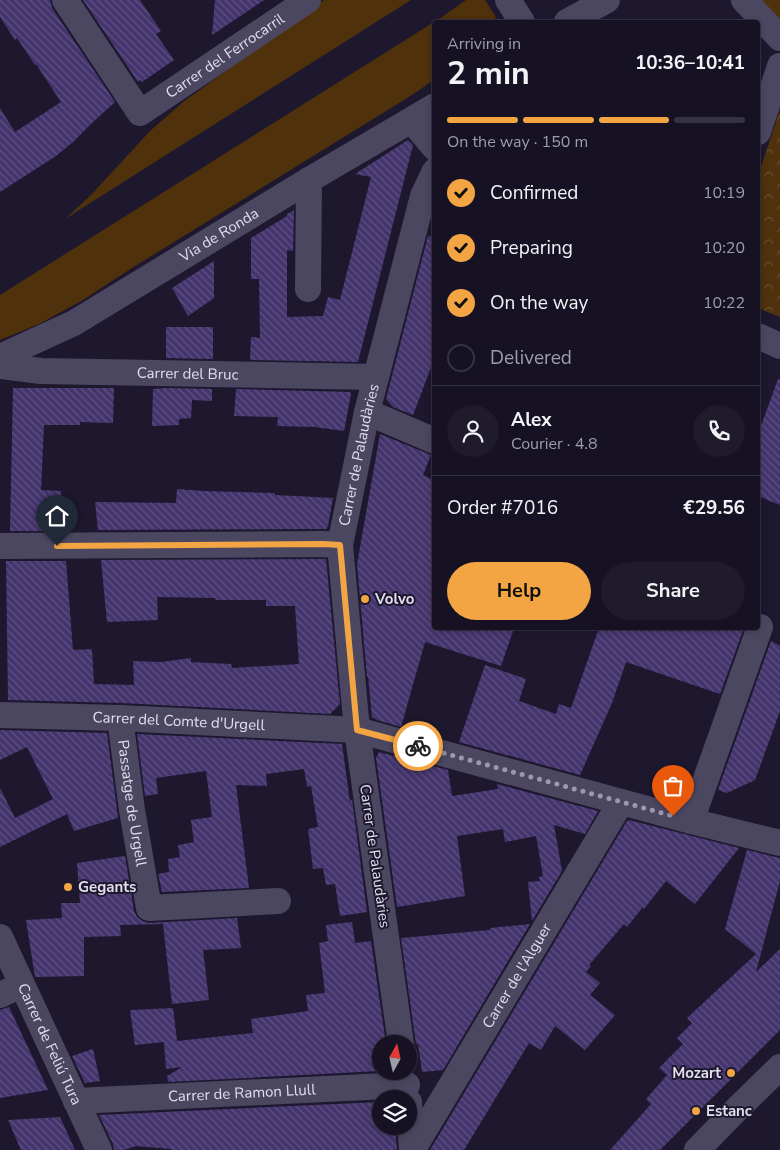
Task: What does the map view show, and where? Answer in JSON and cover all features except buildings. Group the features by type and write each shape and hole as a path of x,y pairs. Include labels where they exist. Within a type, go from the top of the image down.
{"street":[{"name":"Carrer del Ferrocarril","path":"65,0 140,113 308,0"},
{"path":"571,20 606,0"},
{"path":"744,0 780,38"},
{"path":"760,126 780,66"},
{"name":"Via de Ronda","path":"0,357 74,323 309,180 432,108"},
{"path":"412,121 432,144"},
{"path":"308,289 309,180"},
{"name":"Carrer de Palaudàries","path":"401,1035 357,730 340,545 367,412 432,184"},
{"path":"760,337 780,346"},
{"name":"Carrer del Bruc","path":"0,366 41,371 376,377"},
{"path":"367,412 432,439"},
{"path":"0,546 340,545"},
{"path":"691,821 759,630"},
{"name":"Carrer del Comte d'Urgell","path":"0,715 120,718 357,730 691,821 780,843"},
{"name":"Passatge de Urgell","path":"120,718 132,810 149,908 278,902"},
{"name":"Carrer de l'Alguer","path":"412,1150 621,802"},
{"name":"Carrer de Feliú Tura","path":"0,937 11,990 76,1101 99,1150"},
{"path":"698,1150 780,1066"},
{"path":"408,1089 412,1150"},
{"name":"Carrer de Ramon Llull","path":"76,1101 408,1089"}],"green space":[{"path":"324,0 411,0 65,219 91,195 150,131 183,102"},
{"path":"466,0 485,0 496,17 493,20 437,20"},
{"path":"750,0 780,0 780,20"},
{"path":"432,23 432,81 412,95 83,300 39,324 0,340 0,295"},
{"path":"780,110 780,317 760,309 760,170"}],"way so far":[{"path":"418,746 673,816"}],"place":[{"name":"Volvo","path":"365,599"},
{"name":"Gegants","path":"68,887"},
{"name":"Mozart","path":"731,1073"},
{"name":"Estanc","path":"696,1111"}],"route":[{"path":"57,546 340,545 357,730 418,746"}]}
